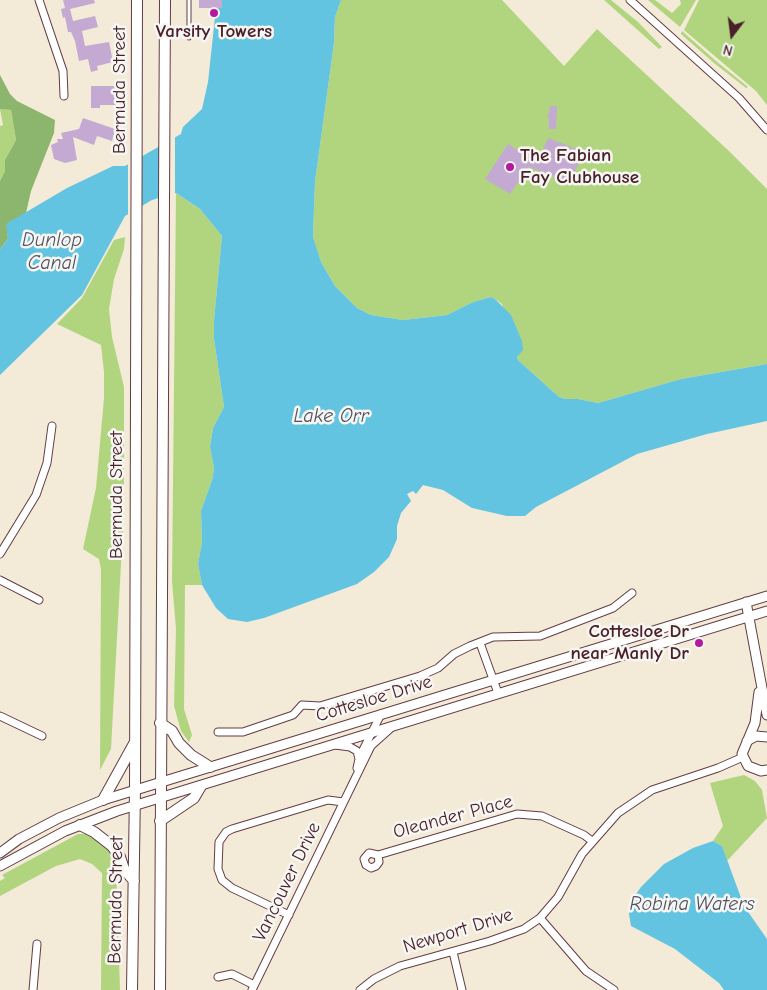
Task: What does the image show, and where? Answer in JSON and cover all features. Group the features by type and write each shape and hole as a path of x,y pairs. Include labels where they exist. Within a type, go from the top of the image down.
{"main road":[{"name":"Bermuda Street","path":"132,990 135,806 137,0"},
{"path":"160,990 165,0"},
{"name":"Cottesloe Drive","path":"0,853 20,839 59,818 103,800 767,596"},
{"path":"746,602 767,714"},
{"name":"Cottesloe Drive","path":"0,866 80,825 135,806 767,611"},
{"path":"760,684 758,707 747,741 743,747 743,757 748,766 754,770 767,770"},
{"path":"160,723 172,731 185,750 210,767"},
{"path":"747,741 756,736 767,737"},
{"path":"103,800 135,741"},
{"path":"160,821 194,798 201,786"},
{"path":"80,825 94,832 112,846 120,857 124,869 134,881"}],"street":[{"path":"39,0 63,71 64,96"},
{"path":"630,0 739,98 767,130"},
{"path":"0,554 36,495 47,463 52,426"},
{"path":"0,580 39,600"},
{"path":"218,732 243,732 293,715 302,706 320,706 420,676 438,668 461,649 492,637 540,636 613,608 632,593"},
{"path":"480,643 498,693"},
{"name":"Vancouver Drive","path":"350,787 359,759 381,714"},
{"path":"0,716 42,736"},
{"name":"Vancouver Drive","path":"253,988 350,787 374,742 396,726"},
{"path":"333,745 354,748 357,750 359,759"},
{"name":"Newport Drive","path":"360,990 374,979 400,966 453,952 524,929 540,918 558,897 592,841 618,813 652,790 718,768 743,757"},
{"path":"289,915 232,888 222,880 218,868 219,842 226,832 232,829 328,800 343,802"},
{"name":"Oleander Place","path":"378,855 517,814 542,816 584,835 592,841"},
{"path":"540,918 586,971 614,990"},
{"path":"33,990 37,944"},
{"path":"453,952 462,990"},
{"path":"218,977 232,974 253,988"}],"lane":[{"path":"189,0 189,38"}],"green space":[{"path":"341,0 502,0 564,66 597,29 730,152 767,189 767,364 681,379 598,403 566,399 559,397 518,360 502,304 495,299 490,297 471,303 447,315 403,320 371,315 357,308 335,286 321,262 313,238 315,182 334,43 335,17"},
{"path":"604,0 611,0 638,22 662,47 659,49"},
{"path":"648,0 655,0 672,13 681,4 680,0 696,0 680,27"},
{"path":"699,0 767,0 767,105 756,91 684,30"},
{"path":"682,31 748,87 746,88 714,63 681,34"},
{"path":"0,75 10,94 17,101 55,120 54,133 31,191 26,213 7,224 8,239 0,249 0,181 5,171 5,160 16,140 11,110 0,109"},
{"path":"0,109 11,110 16,140 5,160 5,171 0,181 0,126 3,125"},
{"path":"176,193 200,209 222,236 214,339 224,407 213,428 210,445 214,469 201,511 202,542 198,564 202,585 185,585 184,709 192,735 189,742 181,731 174,706 176,629 172,581"},
{"path":"125,237 124,249 114,279 109,309 112,337 124,387 124,508 111,749 100,770 101,570 99,559 83,549 96,488 104,398 104,372 101,345 57,324 82,298 114,240"},
{"path":"744,775 755,781 762,790 767,818 727,861 722,846 713,841 723,826 710,783"},
{"path":"78,834 87,834 100,842 109,850 116,865 120,990 101,990 102,873 92,864 80,859 56,866 0,896 0,881 5,878 2,875"}],"water":[{"name":"Lake Orr","path":"222,0 341,0 335,17 334,43 315,182 313,237 321,262 335,286 357,308 371,315 403,320 447,315 471,303 490,297 495,299 511,315 522,341 523,350 517,357 518,360 559,397 566,399 598,403 681,379 767,364 767,421 707,434 637,454 536,507 525,516 507,516 472,508 443,490 423,485 416,494 413,491 407,494 411,501 401,513 397,526 397,539 389,557 374,572 357,584 264,618 247,622 228,619 216,608 202,585 198,564 202,542 201,511 214,469 210,446 213,428 224,407 214,339 222,236 200,209 176,193 152,200 125,216 82,295 0,375 0,249 8,239 6,224 67,188 113,166 125,166 181,134 183,127 202,109 208,82 216,8 222,8"},
{"name":"Robina Waters","path":"713,841 722,846 744,906 767,939 767,990 724,990 719,983 675,949 631,926 629,914 631,901 641,887 664,864 693,848"}],"pier":[{"path":"175,135 175,196 159,201 159,144"},
{"path":"142,153 142,209 128,217 128,162"}],"building":[{"path":"63,0 94,0 95,3 70,9 73,21 95,16 98,27 82,31 85,46 109,42 113,62 97,66 98,70 91,72 88,59 79,61 75,41 71,32 68,32 65,17 63,18 61,9 65,8"},
{"name":"Varsity Towers","path":"199,0 222,0 222,8 199,8"},
{"path":"91,86 116,86 116,105 100,105 100,108 91,108"},
{"path":"550,106 557,106 556,129 549,129 549,119 547,117"},
{"path":"83,118 115,129 112,141 97,136 94,145 73,137 77,160 65,163 54,159 51,145 58,142 57,139 63,139 61,133 79,129"},
{"path":"548,138 579,150 576,157 581,158 573,176 569,175 567,181 562,179 561,182 553,179 554,176 528,167 510,194 485,179 508,144 526,155 528,152 539,159"}],"place":[{"name":"Varsity Towers","path":"214,13"},
{"name":"The Fabian Fay Clubhouse","path":"510,167"},
{"name":"Cottesloe Dr near Manly Dr","path":"699,643"}],"water label":[{"name":"Dunlop Canal","path":"52,252"}]}
